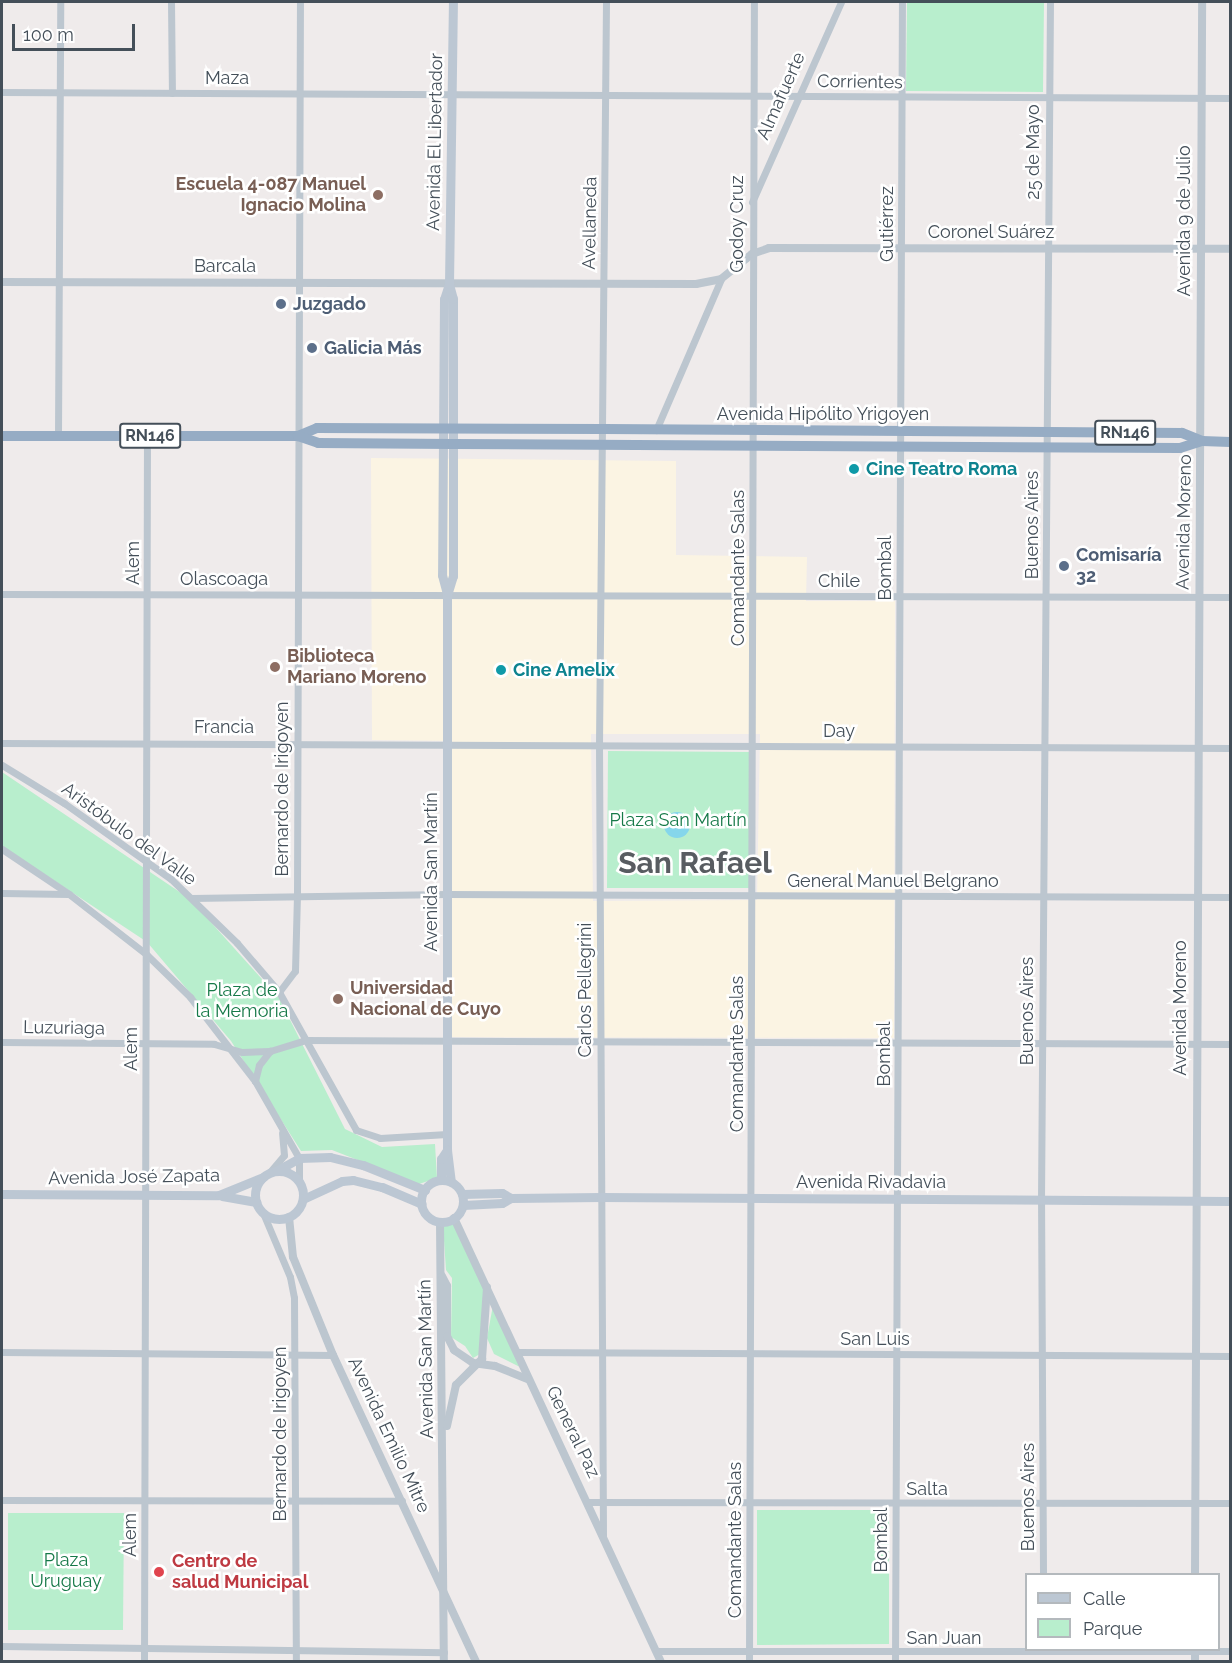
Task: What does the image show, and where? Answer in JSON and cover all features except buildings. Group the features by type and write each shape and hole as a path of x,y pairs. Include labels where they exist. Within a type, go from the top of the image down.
{"highway":[{"name":"RN146","path":"298,436 317,428 448,428"},
{"name":"Avenida Hipólito Yrigoyen","path":"448,428 1182,433 1202,441"},
{"name":"RN146","path":"2,436 298,436 318,443 448,444"},
{"name":"Avenida Hipólito Yrigoyen","path":"448,444 1180,448 1202,441 1230,442"}],"main road":[{"name":"Avenida El Libertador","path":"448,428 444,299 449,284 453,2"},
{"name":"Avenida San Martín","path":"446,1181 447,594 442,576 448,428"},
{"name":"Avenida José Zapata","path":"2,1194 219,1195 269,1174 299,1158"},
{"path":"299,1158 346,1160 424,1190 446,1181 462,1194 463,1205 454,1218 440,1222 428,1216 422,1204 424,1190"},
{"path":"303,1199 299,1180 289,1172 269,1174 256,1188 256,1202 263,1213 275,1219 289,1217 303,1199 342,1181 354,1180 382,1187 422,1204"},
{"name":"Avenida Rivadavia","path":"462,1194 502,1193 511,1198"},
{"path":"219,1195 256,1202"},
{"name":"Avenida Rivadavia","path":"463,1205 502,1203 511,1198 601,1197 1230,1201"}],"street":[{"path":"58,436 60,2"},
{"path":"171,2 172,93"},
{"name":"Bernardo de Irigoyen","path":"279,992 295,972 297,895 296,743 299,594 297,283 300,2"},
{"name":"Avellaneda","path":"604,445 606,2"},
{"name":"Godoy Cruz","path":"754,2 752,204 754,446"},
{"name":"Almafuerte","path":"752,204 841,2"},
{"name":"Gutiérrez","path":"901,447 902,2"},
{"name":"25 de Mayo","path":"1047,448 1050,2"},
{"name":"Avenida 9 de Julio","path":"1202,2 1200,249 1202,441"},
{"name":"Maza","path":"2,92 453,95"},
{"name":"Corrientes","path":"453,95 1230,98"},
{"name":"Coronel Suárez","path":"752,254 770,248 1230,249"},
{"path":"449,284 696,284 721,279 752,254"},
{"path":"656,430 721,279"},
{"name":"Barcala","path":"2,282 449,284"},
{"name":"Alem","path":"144,1662 147,436"},
{"name":"Avenida Moreno","path":"1195,1573 1197,748 1202,441"},
{"name":"Carlos Pellegrini","path":"603,1535 599,745 604,445"},
{"name":"Comandante Salas","path":"749,1662 754,446"},
{"name":"Bombal","path":"896,1662 901,447"},
{"name":"Buenos Aires","path":"1044,1573 1041,1200 1047,448"},
{"name":"Olascoaga","path":"2,594 447,594"},
{"name":"Chile","path":"447,594 1230,597"},
{"name":"Francia","path":"2,743 447,744"},
{"name":"Day","path":"447,744 1230,748"},
{"name":"Aristóbulo del Valle","path":"2,765 147,861 192,898 279,992 356,1130 380,1138 447,1134"},
{"path":"2,849 69,894 146,954 190,998 255,1081 299,1158 299,1180"},
{"path":"2,892 69,894"},
{"name":"General Manuel Belgrano","path":"192,898 447,894 1230,897"},
{"name":"Luzuriaga","path":"2,1042 214,1044 242,1052 270,1051 305,1040 1230,1044"},
{"path":"255,1081 259,1065 270,1051"},
{"path":"269,1174 284,1155 282,1127"},
{"name":"Bernardo de Irigoyen","path":"263,1213 293,1287 296,1662"},
{"name":"Avenida Emilio Mitre","path":"289,1217 293,1257 333,1355 476,1662"},
{"name":"General Paz","path":"454,1218 488,1285 519,1352 528,1379 588,1502 661,1662"},
{"name":"Avenida San Martín","path":"440,1222 445,1460 444,1657"},
{"path":"440,1273 447,1286 449,1344 465,1360 495,1366 528,1379"},
{"path":"479,1364 488,1285"},
{"path":"2,1352 333,1355"},
{"name":"San Luis","path":"519,1352 1230,1356"},
{"name":"Avenida San Martín","path":"445,1460 448,1413 456,1385 479,1364"},
{"path":"2,1500 402,1502"},
{"name":"Salta","path":"588,1502 1044,1505 1230,1503"},
{"path":"2,1646 296,1650 444,1657"},
{"name":"San Juan","path":"657,1651 896,1653 1230,1651"},
{"path":"1043,1651 1043,1662"},
{"path":"1195,1651 1195,1662"}],"shaded area":[{"path":"371,458 676,461 676,555 807,557 806,601 895,601 894,1038 450,1037 450,741 372,740","holes":["591,734 760,734 757,900 593,901"]}],"green space":[{"path":"907,2 1044,2 1043,92 906,91"},
{"name":"Plaza San Martín","path":"608,751 750,752 749,888 607,888"},
{"name":"Plaza de la Memoria","path":"2,772 190,899 279,998 345,1129 382,1147 435,1144 437,1178 419,1184 332,1150 301,1151 231,1041 147,942 2,846"},
{"path":"453,1223 487,1286 480,1354 473,1358 465,1346 451,1337 452,1278 446,1270 443,1226"},
{"path":"493,1305 520,1367 494,1354 487,1338"},
{"path":"757,1510 889,1510 889,1644 757,1645"},
{"name":"Plaza Uruguay","path":"8,1513 124,1513 123,1630 8,1630"}],"water":[{"path":"677,812 686,816 690,825 686,834 677,838 668,834 664,825 668,816"}],"place":[{"name":"Escuela 4-087 Manuel Ignacio Molina","path":"378,195"},
{"name":"Juzgado","path":"281,304"},
{"name":"Galicia Más","path":"312,348"},
{"name":"Cine Teatro Roma","path":"854,469"},
{"name":"Comisaría 32","path":"1064,566"},
{"name":"Biblioteca Mariano Moreno","path":"275,667"},
{"name":"Cine Amelix","path":"501,670"},
{"name":"Universidad Nacional de Cuyo","path":"338,999"},
{"name":"Centro de salud Municipal","path":"159,1572"}],"district":[{"name":"San Rafael","path":"695,863"}]}
